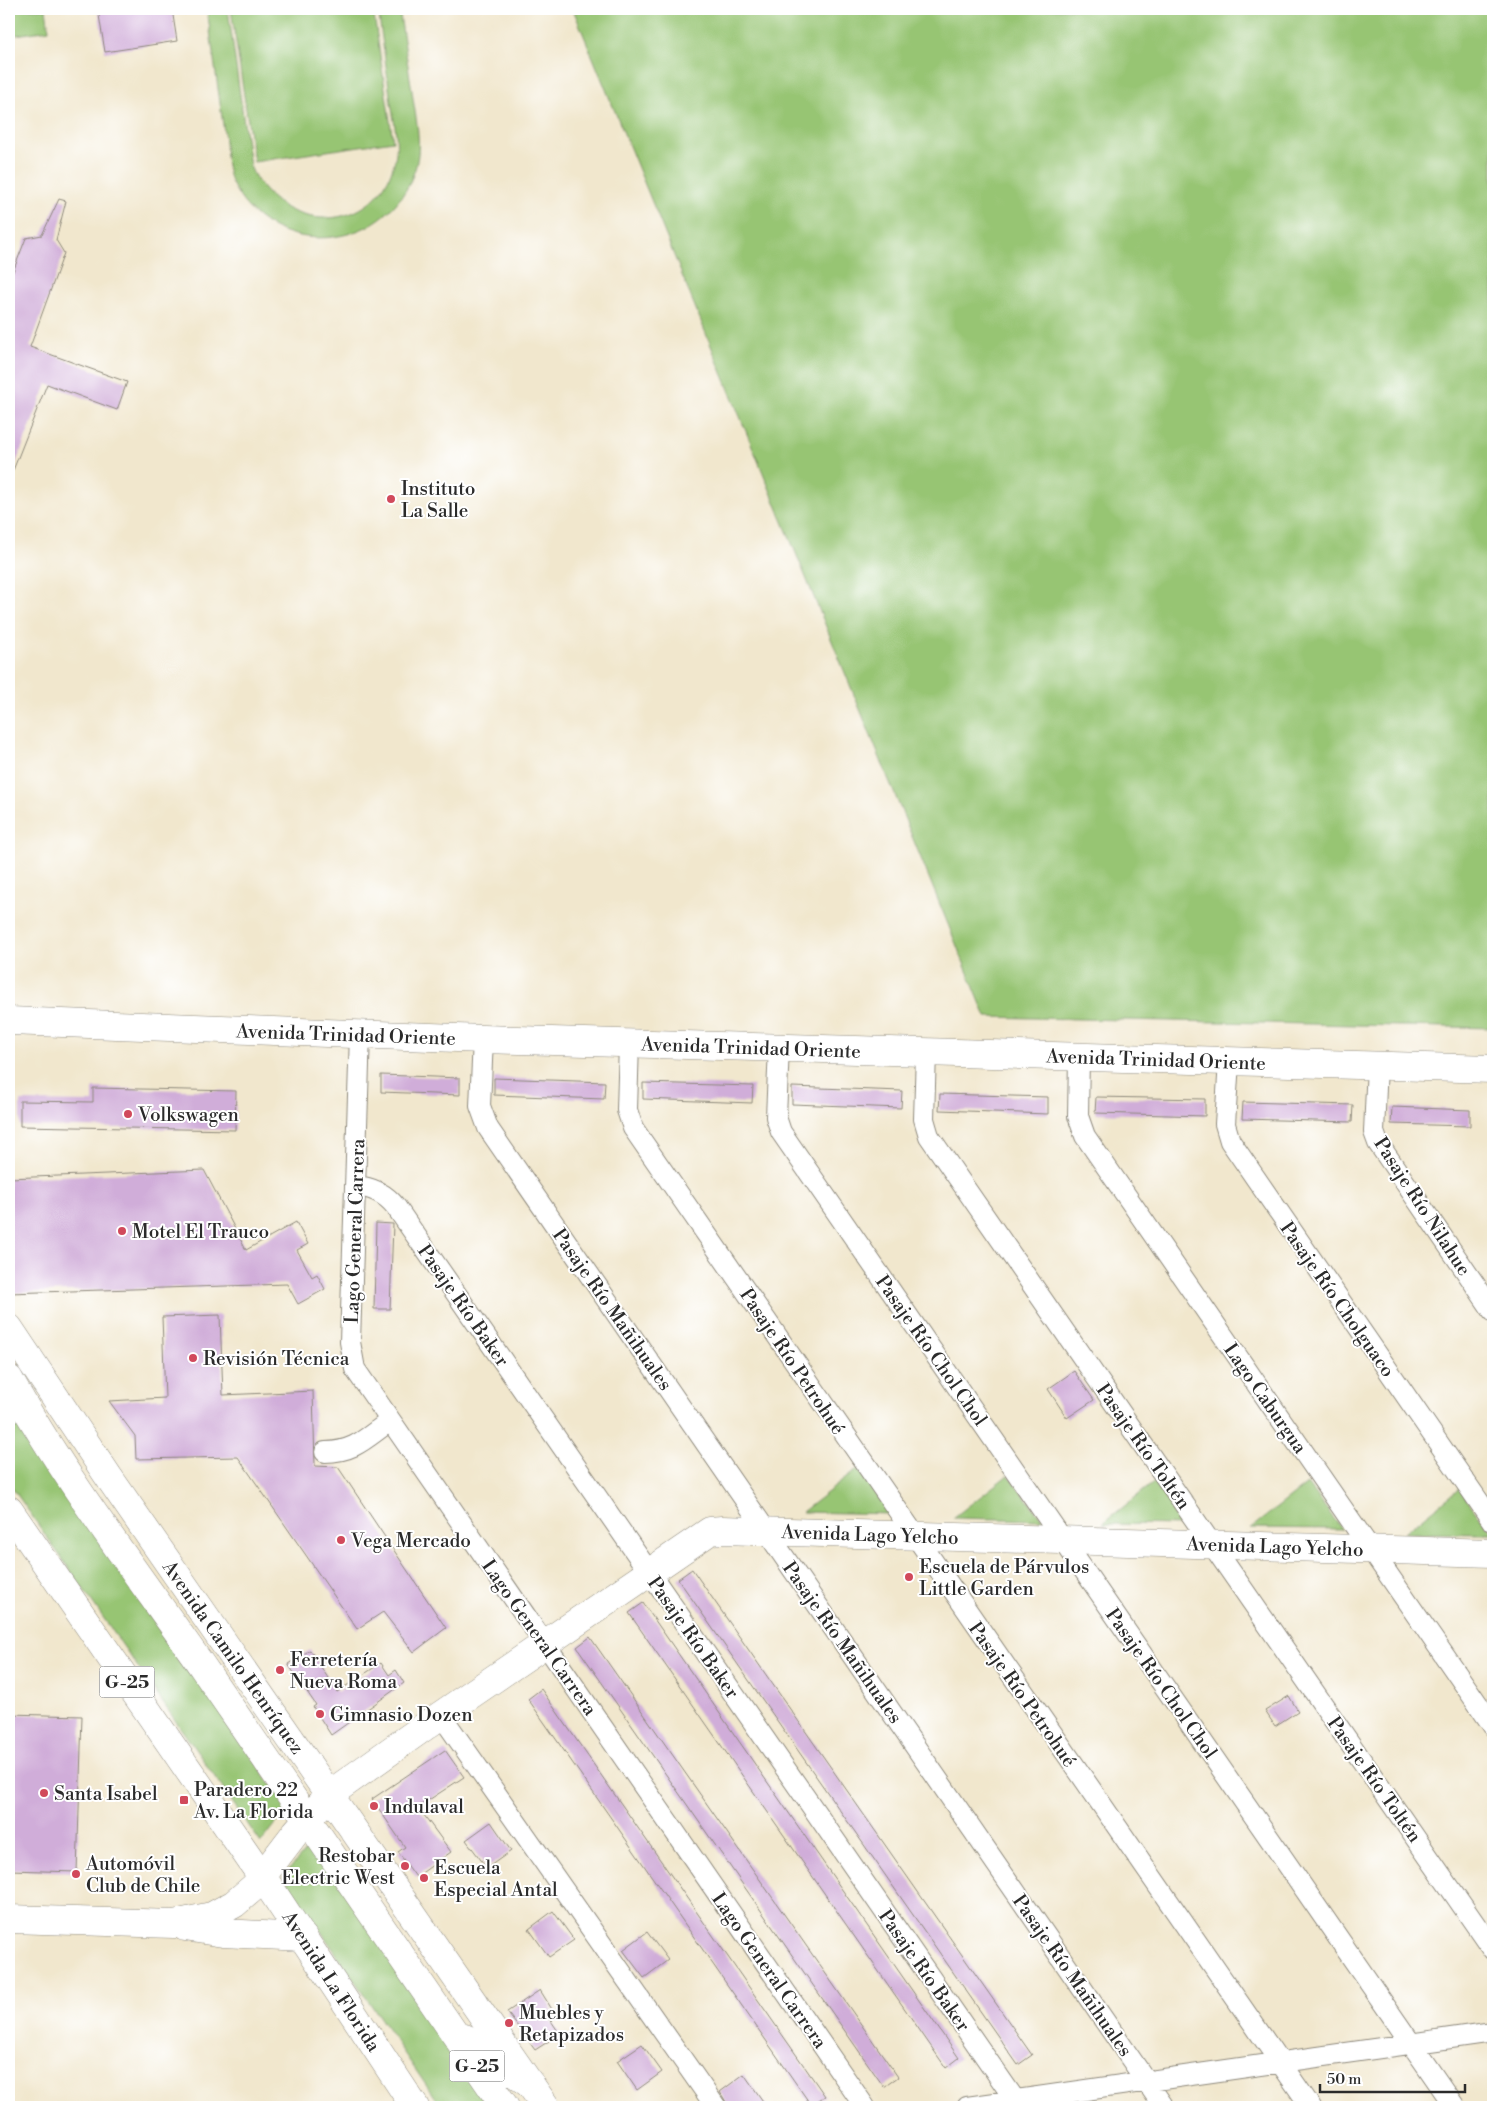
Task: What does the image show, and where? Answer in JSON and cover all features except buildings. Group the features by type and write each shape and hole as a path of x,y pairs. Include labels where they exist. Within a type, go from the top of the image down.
{"street":[{"name":"Avenida Trinidad Oriente","path":"9,1021 483,1039 1493,1069"},
{"name":"Lago General Carrera","path":"360,1034 350,1352 359,1377 865,2107"},
{"name":"Pasaje Río Mañihuales","path":"483,1039 480,1106 488,1128 1164,2107"},
{"name":"Pasaje Río Petrohué","path":"629,1043 627,1110 630,1123 1310,2107"},
{"name":"Pasaje Río Chol Chol","path":"779,1047 776,1117 781,1132 1455,2107"},
{"name":"Pasaje Río Toltén","path":"926,1052 924,1119 930,1136 1493,1950"},
{"name":"Lago Caburgua","path":"1079,1056 1078,1116 1085,1136 1493,1726"},
{"name":"Pasaje Río Cholguaco","path":"1229,1061 1226,1124 1230,1141 1493,1522"},
{"name":"Pasaje Río Nilahue","path":"1377,1065 1374,1132 1378,1143 1493,1311"},
{"name":"Pasaje Río Baker","path":"355,1186 373,1189 390,1199 396,1207 1017,2103"},
{"name":"Avenida Camilo Henríquez","path":"9,1328 108,1476 546,2107"},
{"name":"Avenida Camilo Henríquez","path":"9,1379 53,1455 85,1503 151,1593 505,2107"},
{"path":"326,1452 341,1452 350,1449 390,1421"},
{"name":"Avenida La Florida","path":"9,1510 303,1937 415,2107"},
{"name":"Avenida Lago Yelcho","path":"174,1924 200,1920 223,1910 243,1897 262,1877 296,1832 330,1794 440,1714 710,1531 766,1531 1493,1553"},
{"path":"440,1714 716,2107"},
{"path":"9,1919 174,1924 215,1932 303,1937"},
{"path":"448,2026 531,2085"},
{"path":"966,2107 1017,2103 1147,2082 1493,2032"}],"green space":[{"path":"46,9 49,30 9,36 9,11"},
{"path":"207,9 228,9 250,166 264,189 283,206 304,215 327,218 350,214 370,203 385,184 395,159 396,131 378,9 399,9 416,120 418,150 415,169 401,197 380,218 355,232 327,238 298,236 271,226 248,208 231,181 228,170"},
{"path":"231,9 373,9 393,141 254,162"},
{"path":"573,9 1493,9 1493,1028 986,1017"},
{"path":"9,1410 288,1808 261,1843 9,1483"},
{"path":"858,1469 893,1514 802,1512"},
{"path":"1008,1475 1043,1520 953,1518"},
{"path":"1157,1480 1192,1525 1102,1524"},
{"path":"1307,1484 1342,1529 1251,1528"},
{"path":"1459,1489 1493,1534 1404,1533"},
{"path":"312,1844 494,2107 441,2107 283,1876"}],"place":[{"name":"Instituto La Salle","path":"391,499"},
{"name":"Volkswagen","path":"128,1114"},
{"name":"Motel El Trauco","path":"122,1231"},
{"name":"Revisión Técnica","path":"193,1358"},
{"name":"Vega Mercado","path":"341,1540"},
{"name":"Escuela de Párvulos Little Garden","path":"909,1577"},
{"name":"Ferretería Nueva Roma","path":"280,1670"},
{"name":"Gimnasio Dozen","path":"320,1714"},
{"name":"Santa Isabel","path":"44,1793"},
{"name":"Paradero 22 Av. La Florida","path":"184,1800"},
{"name":"Indulaval","path":"374,1806"},
{"name":"Restobar Electric West","path":"405,1866"},
{"name":"Automóvil Club de Chile","path":"76,1874"},
{"name":"Escuela Especial Antal","path":"424,1878"},
{"name":"Muebles y Retapizados","path":"509,2023"}]}
